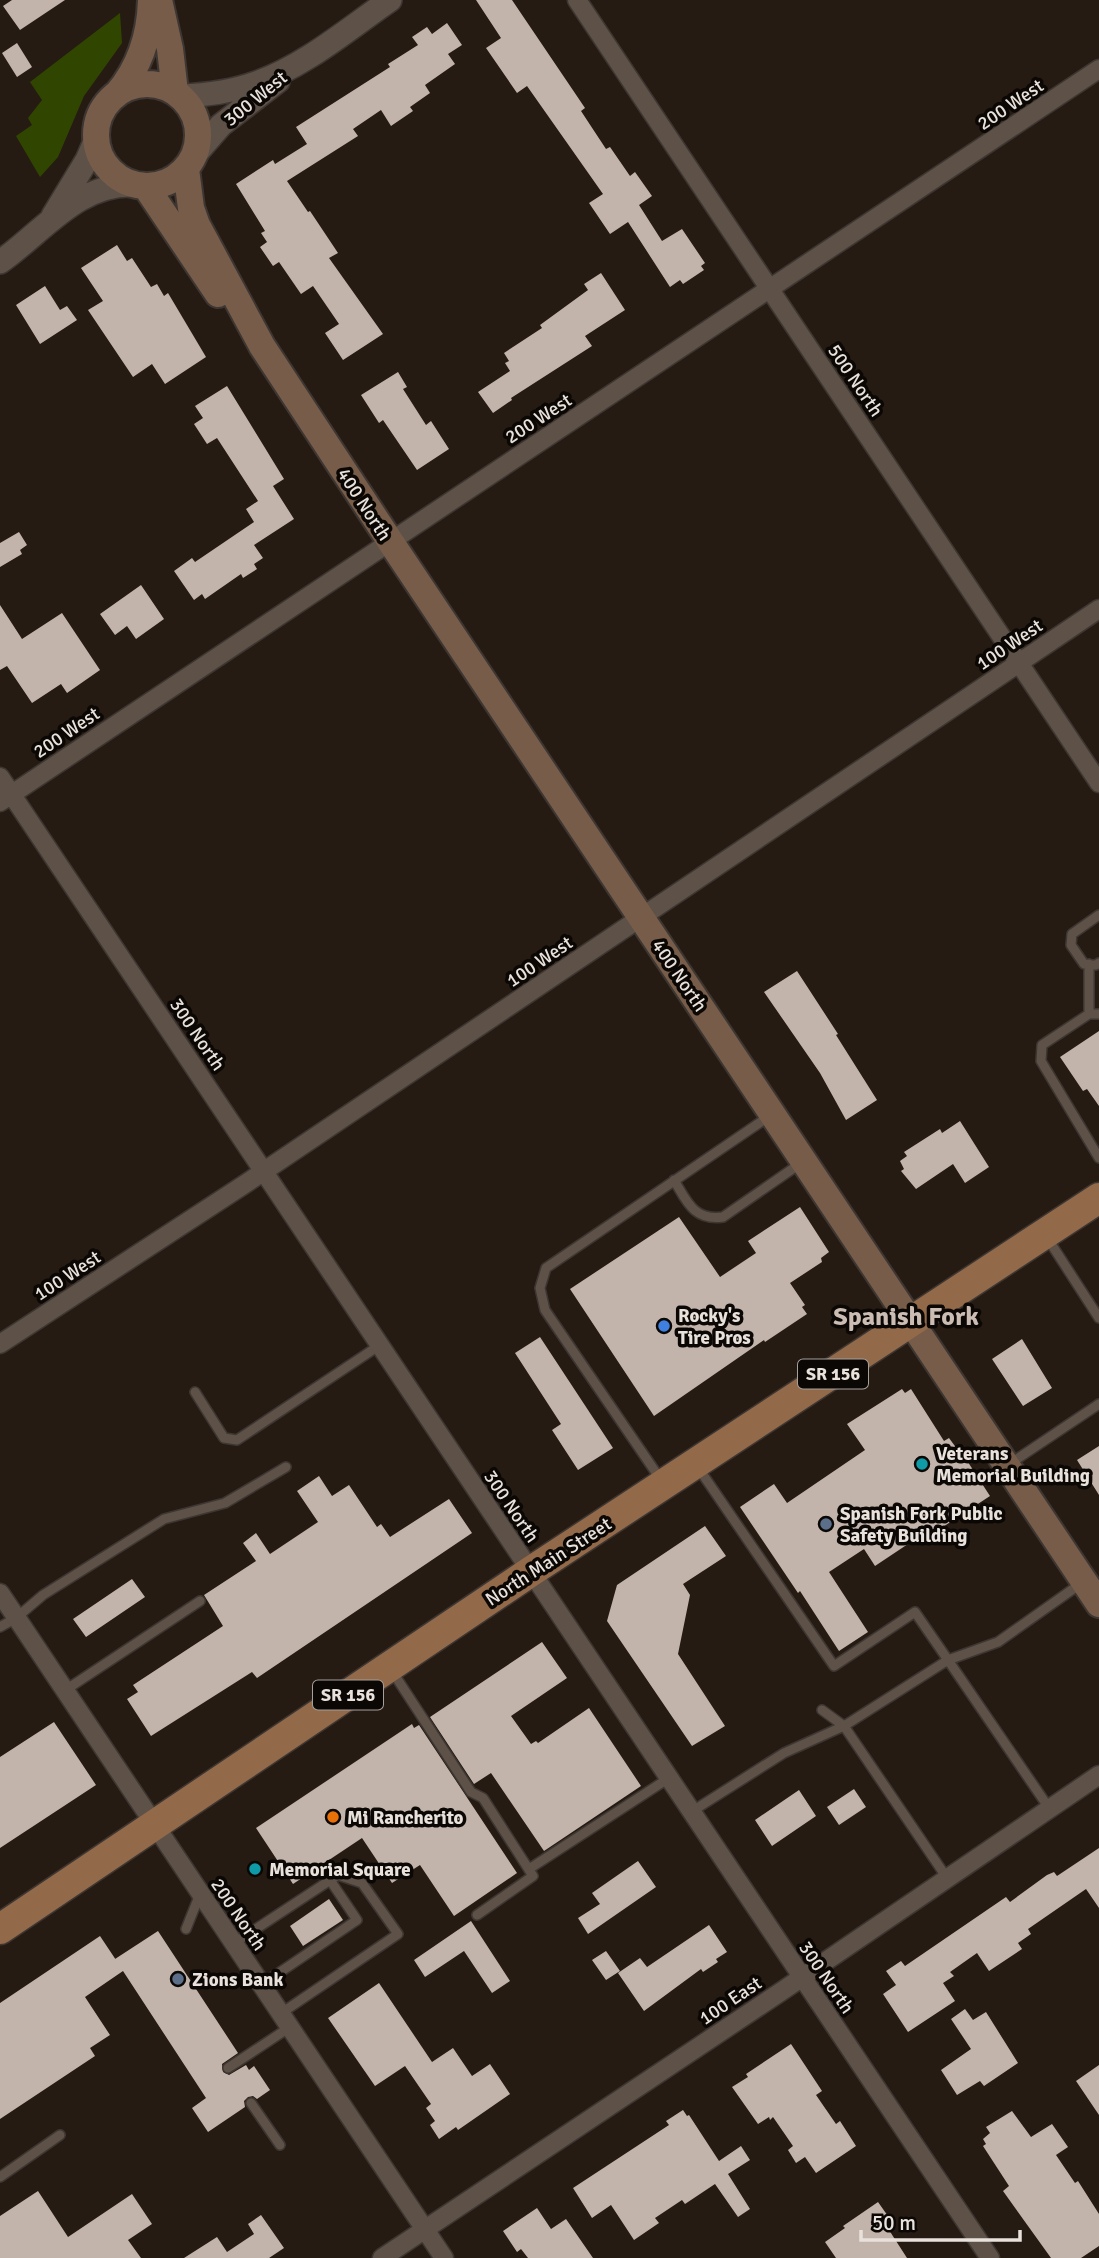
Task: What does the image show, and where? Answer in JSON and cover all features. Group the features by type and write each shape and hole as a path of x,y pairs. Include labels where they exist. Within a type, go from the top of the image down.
{"main road":[{"path":"117,94 146,84 166,87 178,94 191,109 198,125 198,142 190,162 172,180 140,186 125,181 108,168 98,150 96,139 98,122 105,106 132,74 145,45 151,0"},
{"path":"159,0 178,94"},
{"name":"400 North","path":"190,162 191,208 197,225 262,346 1099,1604"},
{"name":"400 North","path":"140,186 205,275 262,346"},
{"name":"North Main Street","path":"0,1929 530,1572 1099,1198"}],"street":[{"name":"500 North","path":"577,0 1099,783"},
{"path":"293,67 388,1"},
{"name":"300 West","path":"178,94 236,89 293,67"},
{"name":"300 West","path":"190,162 221,125 272,87 293,67"},
{"name":"200 West","path":"6,798 1099,69"},
{"path":"52,218 87,160 96,139"},
{"path":"0,262 52,218 82,198 122,184 140,186"},
{"name":"100 West","path":"0,1345 264,1171 1099,609"},
{"name":"300 North","path":"0,777 6,798 264,1171 990,2258"},
{"name":"200 North","path":"0,1593 444,2258"},
{"name":"100 East","path":"382,2258 1099,1775"}],"lane":[{"path":"1099,915 1072,934 1071,945 1084,964 1094,964 1094,1014 1042,1045 1041,1060 1099,1158"},
{"path":"664,1485 545,1310 540,1288 546,1268 772,1114"},
{"path":"674,1180 692,1209 709,1219 723,1217 804,1161"},
{"path":"1045,1234 1099,1318"},
{"path":"195,1392 224,1438 237,1440 380,1346"},
{"path":"1007,1466 1099,1405"},
{"path":"696,1464 834,1667 915,1612 1049,1808"},
{"path":"0,1627 16,1618 38,1598 164,1520 225,1503 286,1467"},
{"path":"691,1812 784,1753 844,1726 948,1660 998,1642 1085,1581"},
{"path":"64,1691 200,1601"},
{"path":"389,1667 471,1792 483,1798 533,1875 477,1915"},
{"path":"822,1710 844,1726 947,1878"},
{"path":"529,1869 669,1778"},
{"path":"228,2068 398,1934 362,1883 338,1875 233,1944"},
{"path":"261,1984 357,1920 330,1880"},
{"path":"186,1929 200,1894"},
{"path":"251,2103 281,2145"},
{"path":"0,2177 60,2135"}],"green space":[{"path":"120,13 122,43 84,96 58,157 40,177 16,136 32,125 28,118 42,100 30,82"}],"building":[{"path":"12,0 65,0 20,30 3,6"},
{"path":"476,0 512,0 585,108 581,111 606,149 610,147 630,176 635,172 652,196 639,205 662,241 682,229 705,263 701,266 704,270 683,284 680,280 670,287 628,222 610,234 589,203 603,194 527,86 517,93 486,48 501,38"},
{"path":"447,23 462,45 448,54 455,64 425,85 430,93 410,107 413,111 391,126 381,110 353,129 358,136 287,181 338,253 329,258 383,334 343,360 325,333 339,324 313,286 301,294 279,262 273,266 260,247 267,242 261,233 265,231 236,184 273,160 275,164 307,144 296,127 390,67 388,64 418,45 412,37 427,27 432,34"},
{"path":"17,43 32,67 17,77 2,53"},
{"path":"117,245 127,261 132,258 151,287 157,284 164,296 168,293 206,357 165,384 152,364 133,377 88,310 103,301 81,268"},
{"path":"601,273 625,310 585,336 592,346 511,398 512,400 493,413 478,392 510,371 505,363 509,361 504,353 542,328 540,325 588,290 584,284"},
{"path":"45,286 60,310 67,306 77,320 40,344 16,305"},
{"path":"398,372 407,387 403,389 426,425 431,421 449,449 417,470 383,420 379,423 361,395"},
{"path":"227,386 284,479 273,486 294,519 254,545 263,558 254,564 257,569 243,578 241,574 205,599 202,594 194,600 174,571 192,558 195,562 254,522 246,509 258,501 217,438 207,444 194,424 203,418 195,406"},
{"path":"19,532 27,545 20,550 22,554 0,567 0,543"},
{"path":"141,585 164,619 136,639 127,626 115,635 100,614"},
{"path":"0,605 22,639 62,613 100,670 67,693 61,684 32,703 7,666 0,670"},
{"path":"797,971 877,1100 846,1120 820,1073 764,992"},
{"path":"1099,1031 1099,1106 1087,1089 1083,1091 1060,1057"},
{"path":"960,1121 989,1167 965,1183 953,1164 916,1189 901,1171 904,1169 900,1161 907,1156 904,1152 940,1129 942,1133"},
{"name":"Rocky's Tire Pros","path":"800,1207 829,1252 821,1258 822,1262 790,1283 805,1305 802,1307 807,1314 765,1342 764,1340 654,1416 570,1289 679,1217 720,1277 756,1253 748,1241"},
{"path":"540,1337 613,1448 578,1470 552,1430 561,1424 515,1353"},
{"path":"1022,1339 1052,1388 1023,1406 992,1359"},
{"path":"902,1389 905,1393 911,1389 944,1441 949,1438 990,1496 923,1540 920,1536 875,1566 864,1549 829,1572 868,1632 839,1651 740,1507 774,1484 787,1503 865,1450 847,1424"},
{"path":"1099,1446 1099,1495 1077,1460"},
{"path":"319,1476 332,1496 349,1485 377,1527 381,1524 390,1537 449,1499 472,1533 257,1678 252,1672 151,1736 127,1699 138,1692 133,1685 223,1626 204,1595 256,1561 243,1543 256,1533 270,1554 318,1522 297,1491"},
{"path":"705,1526 726,1556 683,1584 690,1595 678,1654 725,1726 692,1746 607,1621 617,1585"},
{"path":"132,1579 145,1597 86,1637 73,1619"},
{"path":"542,1642 567,1678 511,1716 531,1744 536,1741 538,1743 589,1708 641,1786 544,1851 491,1773 474,1784 430,1717"},
{"path":"54,1722 96,1785 0,1848 0,1757"},
{"path":"412,1724 414,1728 419,1725 517,1873 454,1916 420,1865 392,1883 362,1838 293,1884 256,1828"},
{"path":"854,1789 866,1807 839,1825 827,1807"},
{"path":"799,1790 816,1816 772,1846 755,1820"},
{"path":"1099,1848 1099,1908 1086,1889 1028,1929 1031,1934 1018,1943 1022,1949 989,1971 977,1953 950,1972 954,1976 943,1983 955,2001 908,2032 883,1994 896,1985 886,1971 901,1961 905,1966 1006,1897 1010,1902 1047,1875 1054,1872 1057,1876"},
{"path":"638,1861 656,1887 588,1934 578,1918 600,1904 592,1893"},
{"path":"329,1899 343,1920 303,1946 290,1926"},
{"path":"471,1921 510,1981 492,1993 464,1951 425,1977 414,1960"},
{"path":"709,1925 727,1952 716,1959 718,1962 703,1972 701,1969 644,2011 618,1973 640,1958 647,1967"},
{"path":"158,1931 238,2053 222,2064 223,2072 229,2075 246,2065 249,2070 254,2066 270,2090 257,2099 248,2097 244,2101 245,2107 208,2132 192,2108 206,2098 123,1971 85,1997 110,2035 90,2048 95,2056 0,2119 0,2003 100,1936 115,1959"},
{"path":"606,1951 620,1971 606,1980 592,1960"},
{"path":"379,1983 432,2062 453,2048 472,2076 490,2064 510,2094 458,2130 456,2127 439,2139 430,2125 435,2121 426,2108 431,2104 405,2066 375,2086 328,2018"},
{"path":"965,2009 973,2020 986,2012 1018,2063 984,2086 980,2081 957,2095 941,2070 971,2049 951,2019"},
{"path":"791,2044 822,2091 816,2095 836,2124 840,2121 856,2146 816,2173 805,2157 796,2163 788,2150 793,2146 773,2117 758,2124 732,2087 748,2077 746,2074"},
{"path":"1099,2065 1099,2115 1076,2081"},
{"path":"683,2110 719,2161 741,2146 750,2160 728,2174 750,2209 738,2217 715,2184 685,2204 682,2200 655,2218 659,2223 634,2240 611,2205 592,2218 573,2188 669,2125 666,2121"},
{"path":"1012,2111 1031,2137 1052,2124 1068,2147 1056,2155 1075,2183 1078,2181 1099,2214 1099,2246 1081,2258 1051,2258 1003,2191 1009,2186 983,2146 986,2144 983,2139 990,2133 986,2127"},
{"path":"38,2191 68,2237 132,2194 152,2224 128,2240 141,2258 0,2258 0,2216"},
{"path":"878,2202 895,2226 889,2230 907,2258 836,2258 825,2242"},
{"path":"537,2208 551,2229 566,2219 593,2258 528,2258 521,2249 517,2252 503,2231"},
{"path":"261,2215 284,2248 269,2258 184,2258 217,2237 227,2252 254,2234 248,2224"}],"place":[{"name":"Rocky's Tire Pros","path":"664,1326"},
{"name":"Veterans Memorial Building","path":"922,1464"},
{"name":"Spanish Fork Public Safety Building","path":"826,1524"},
{"name":"Mi Rancherito","path":"333,1817"},
{"name":"Memorial Square","path":"255,1869"},
{"name":"Zions Bank","path":"178,1979"}],"district":[{"name":"Spanish Fork","path":"906,1316"}]}
